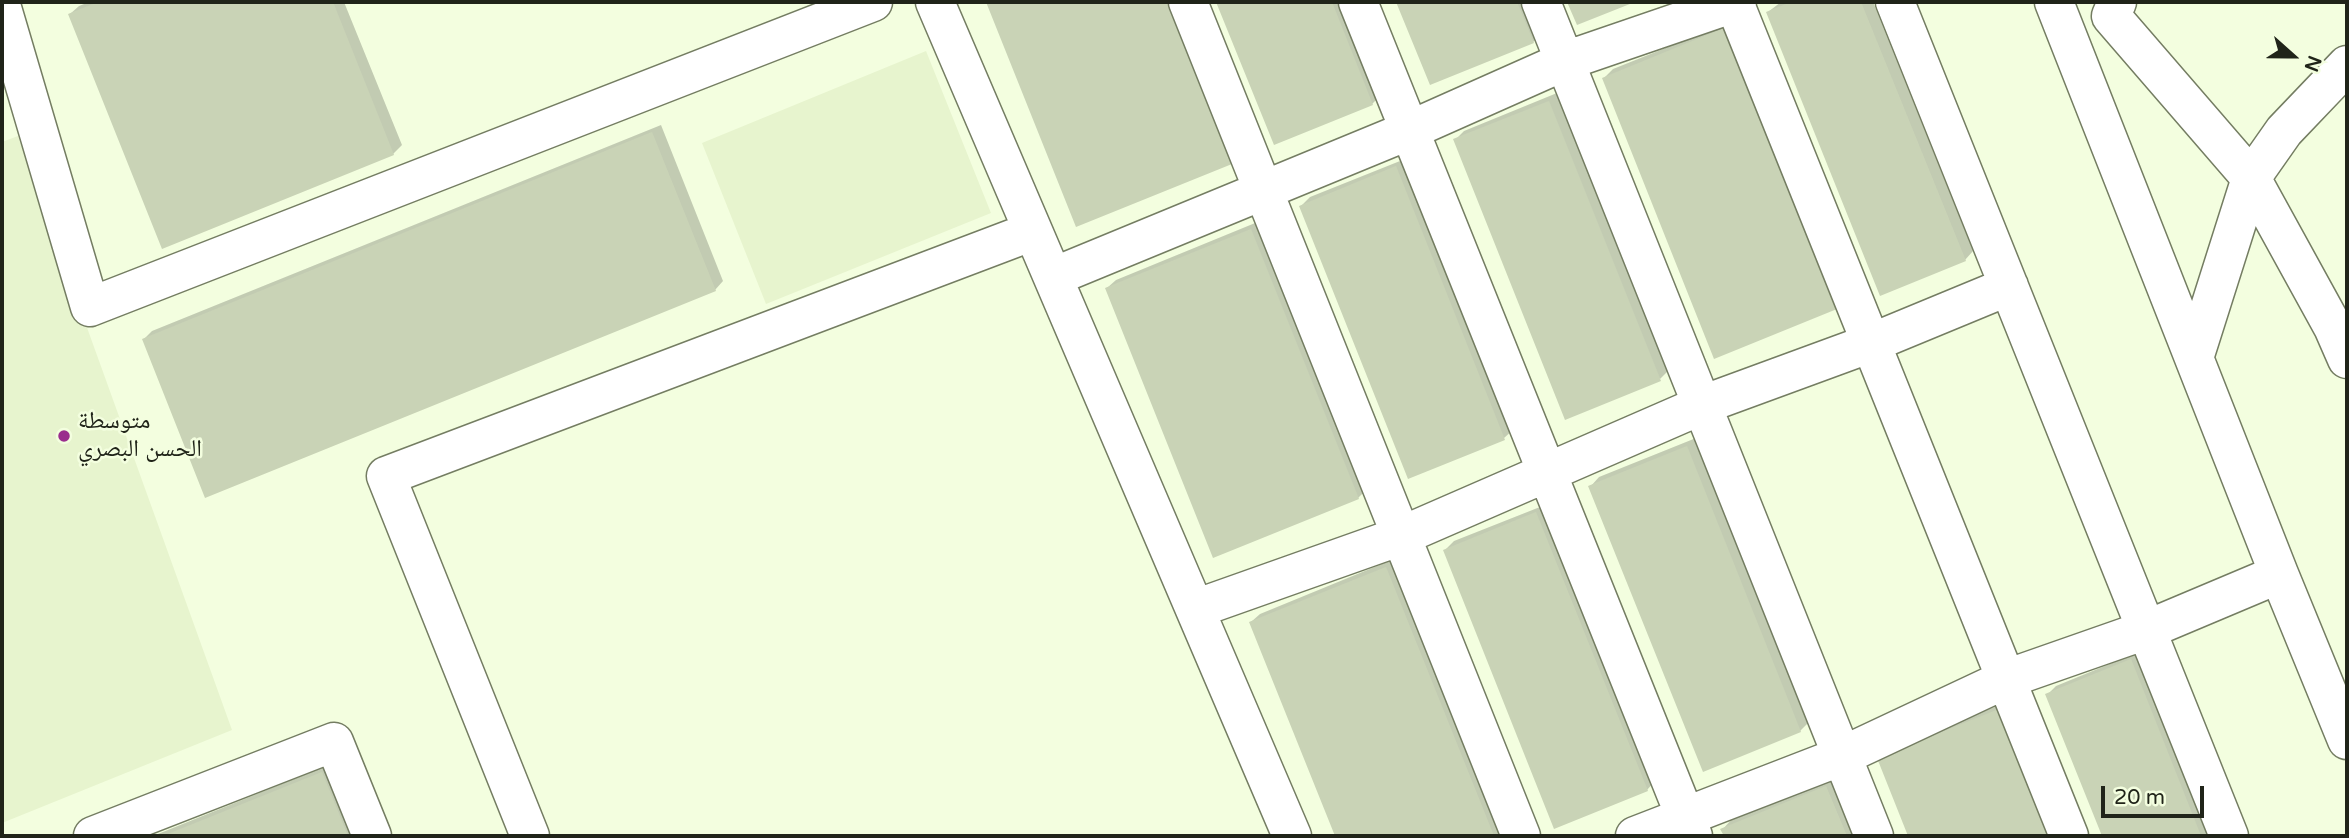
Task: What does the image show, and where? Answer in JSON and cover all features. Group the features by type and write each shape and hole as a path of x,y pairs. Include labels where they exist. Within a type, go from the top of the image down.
{"street":[{"path":"3,18 90,307 873,2"},
{"path":"935,2 1292,836"},
{"path":"1188,2 1521,836"},
{"path":"1358,2 1689,827"},
{"path":"1541,2 1874,836"},
{"path":"1053,277 1410,130 1565,61 1735,2 2069,836"},
{"path":"1895,2 2229,836"},
{"path":"2054,2 2347,740"},
{"path":"2117,2 2111,16 2251,178 2333,327 2347,359"},
{"path":"2194,358 2251,178 2284,131 2347,65"},
{"path":"530,836 386,476 1033,231"},
{"path":"1195,609 1401,536 1702,405 1871,343 2008,286"},
{"path":"1635,836 1689,827 2006,679 2146,630 2279,574"},
{"path":"93,836 334,742 372,836"}],"shaded area":[{"path":"926,51 991,213 766,304 702,143"},
{"name":"متوسطة الحسن البصري","path":"18,136 232,730 2,823 2,142"}],"building":[{"path":"98,2 333,2 394,155 162,249 68,14"},
{"path":"986,2 1167,2 1232,164 1076,227"},
{"path":"1216,2 1332,2 1373,105 1274,145"},
{"path":"1396,2 1517,2 1534,43 1430,85"},
{"path":"1567,2 1635,2 1577,25"},
{"path":"1791,2 1861,2 1966,261 1880,296 1766,12"},
{"path":"1724,28 1837,309 1714,359 1602,78"},
{"path":"1549,101 1661,381 1565,420 1453,139"},
{"path":"652,132 716,291 205,498 142,339"},
{"path":"1396,166 1505,440 1408,479 1299,206"},
{"path":"1251,229 1359,499 1213,558 1105,288"},
{"path":"1687,446 1801,732 1703,772 1588,486"},
{"path":"1536,512 1648,791 1554,829 1443,550"},
{"path":"1386,567 1494,836 1335,836 1249,622"},
{"path":"2131,659 2201,836 2102,836 2045,694"},
{"path":"1999,709 2049,836 1908,836 1877,758"},
{"path":"322,772 348,836 163,836"},
{"path":"1826,786 1847,836 1724,836 1720,829"}],"place":[{"name":"متوسطة الحسن البصري","path":"64,436"}]}
